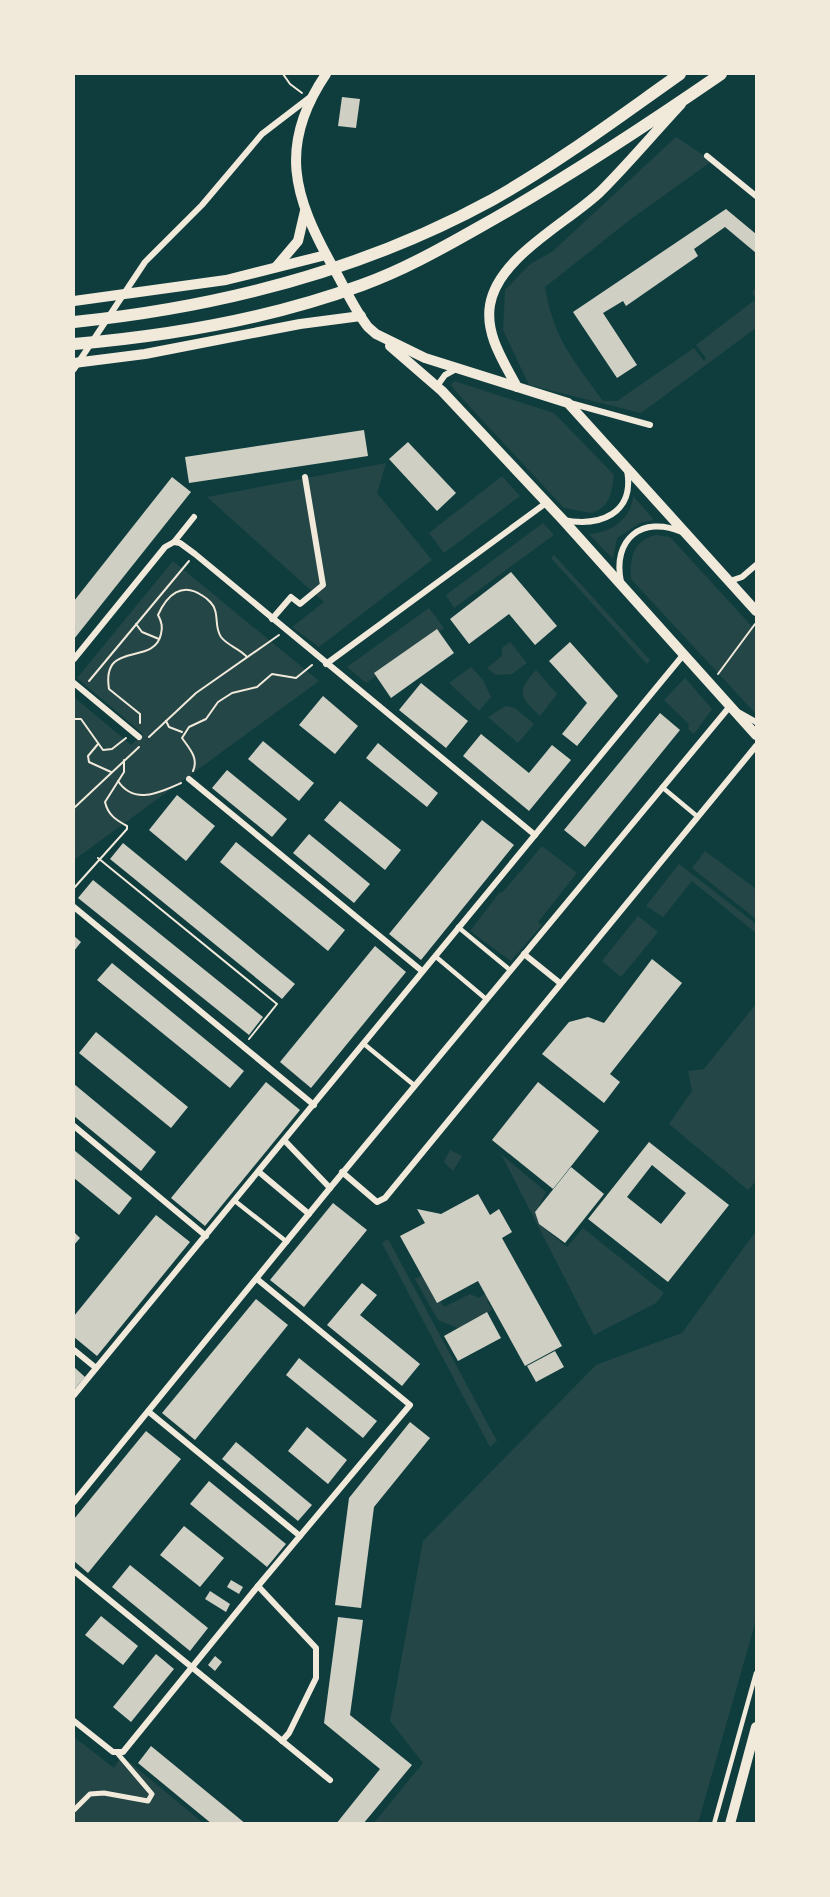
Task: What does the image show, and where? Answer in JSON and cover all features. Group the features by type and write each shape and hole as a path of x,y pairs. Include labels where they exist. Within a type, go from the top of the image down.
{"main road":[{"path":"74,322 203,304 301,280 375,254 437,227 514,187 680,74"},
{"path":"74,344 153,335 217,322 294,306 363,285 433,253 540,194 721,74"}],"street":[{"path":"74,369 130,280 202,205 262,134 309,98 326,74"},
{"path":"517,387 498,351 490,327 490,303 499,281 514,262 600,192 690,95"},
{"path":"309,98 298,137 294,163 297,185 305,210 326,255 361,316 376,334 437,386 563,520 756,735"},
{"path":"707,156 756,196"},
{"path":"274,270 298,241 305,210"},
{"path":"74,301 175,289 274,270 326,255"},
{"path":"74,363 168,350 300,324 361,316"},
{"path":"376,334 411,352 456,369 650,425"},
{"path":"437,386 445,375 456,369"},
{"path":"568,403 756,611"},
{"path":"563,520 598,522 612,515 622,503 627,492 626,465"},
{"path":"272,619 291,597 300,604 323,585 305,477"},
{"path":"326,664 546,503"},
{"path":"74,659 165,547 174,542 194,517"},
{"path":"622,586 620,558 631,536 651,526 665,526 686,533"},
{"path":"174,542 180,543 195,554 535,835"},
{"path":"730,581 742,577 756,565"},
{"path":"74,1395 684,653"},
{"path":"74,683 136,735"},
{"path":"734,708 756,722"},
{"path":"74,1502 342,1172 662,788 734,708"},
{"path":"342,1172 377,1202 385,1198 756,746"},
{"path":"189,779 422,971"},
{"path":"74,907 314,1105"},
{"path":"525,954 560,983"},
{"path":"74,1126 206,1236"},
{"path":"285,1141 330,1188"},
{"path":"259,1172 309,1214"},
{"path":"118,1754 123,1752 410,1405 257,1279"},
{"path":"74,1350 96,1368"},
{"path":"149,1412 300,1536"},
{"path":"74,1571 330,1780"},
{"path":"258,1586 316,1648 316,1678 282,1742"},
{"path":"74,1720 111,1751 118,1754 152,1794 148,1801 104,1793 90,1794 74,1810"},
{"path":"730,1824 756,1727"}],"lane":[{"path":"662,788 698,817"},
{"path":"458,927 510,970"},
{"path":"435,956 486,999"},
{"path":"364,1044 414,1086"},
{"path":"235,1201 287,1242"},
{"path":"714,1824 756,1673"}],"path":[{"path":"283,74 290,84 309,98"},
{"path":"82,690 195,554"},
{"path":"74,719 81,719 85,723 103,750 112,749 136,735 140,714 109,689 111,666 124,655 139,654 152,649 159,639 162,622 159,615 165,599 178,589 191,589 210,602 215,610 219,634 225,642 247,657"},
{"path":"136,624 142,632 159,639"},
{"path":"718,674 755,624"},
{"path":"74,808 196,693 286,630"},
{"path":"118,781 127,793 138,796 157,794 189,779 195,767 194,755 182,738 183,733 189,727 206,719 218,702 232,693 257,687 273,674 296,678 319,658"},
{"path":"166,721 170,727 183,733"},
{"path":"98,744 88,756 89,762 111,772"},
{"path":"74,888 98,858 127,829 127,826 107,811 105,802 126,767 124,760"},
{"path":"98,858 277,1004 243,1047"}],"shaded area":[{"path":"676,137 712,161 631,219 545,287 559,335 603,401 617,401 694,348 704,361 706,358 696,345 756,299 756,328 641,413 529,385 503,330 505,290 529,265 553,251"},
{"path":"756,287 756,299 752,293"},
{"path":"454,381 554,413 614,475 611,493 603,507 592,513 564,508 459,395 451,385"},
{"path":"386,463 377,493 432,560 319,647 292,627 324,602 207,497"},
{"path":"502,476 520,496 444,553 429,533"},
{"path":"633,496 654,520 640,523 617,538 613,559 589,534 612,528 624,518 629,512"},
{"path":"543,523 554,535 454,608 446,595"},
{"path":"656,535 670,537 756,631 756,714 631,579 634,551 642,541"},
{"path":"554,555 650,660 647,664 551,558"},
{"path":"173,561 319,681 74,860 74,697 131,745 143,734 77,678"},
{"path":"429,608 444,628 366,683 347,667"},
{"path":"510,642 527,663 512,674 496,675 487,668 502,656 502,648"},
{"path":"471,667 483,680 491,697 479,711 449,683"},
{"path":"536,670 557,694 540,716 528,704 523,694 525,684"},
{"path":"685,678 712,709 694,734 688,729 689,724 664,700"},
{"path":"506,706 515,708 534,724 518,743 488,717"},
{"path":"542,846 577,873 538,922 542,925 511,961 470,931 500,892 502,893"},
{"path":"705,851 756,889 756,919 692,868"},
{"path":"679,864 756,924 756,933 692,881 663,917 646,906"},
{"path":"638,916 658,932 621,977 602,961"},
{"path":"756,1004 756,1181 748,1190 669,1124 692,1091 688,1071 704,1069"},
{"path":"450,1150 462,1156 453,1171 444,1162"},
{"path":"501,1154 546,1192 536,1212 539,1224 567,1247 583,1228 664,1293 656,1303 594,1335"},
{"path":"756,1231 756,1620 698,1823 374,1823 423,1763 390,1721 423,1541 596,1365 682,1333"},
{"path":"388,1239 497,1441 490,1447 382,1243"},
{"path":"423,1275 444,1307 470,1294 479,1298 488,1291 493,1298 487,1301 492,1310 458,1328 438,1320 415,1279"},
{"path":"74,1737 114,1768 122,1756 203,1823 74,1823"}],"building":[{"path":"342,97 360,99 356,128 338,126"},
{"path":"726,209 756,234 756,253 725,227 694,249 698,256 626,306 623,301 603,313 637,365 617,378 573,312"},
{"path":"364,430 368,456 189,483 185,457"},
{"path":"408,442 456,493 437,511 389,459"},
{"path":"172,477 191,492 74,639 74,601"},
{"path":"511,572 557,626 535,645 509,614 469,644 450,619"},
{"path":"437,629 454,653 391,698 374,673"},
{"path":"570,642 618,696 577,746 562,734 587,703 549,661"},
{"path":"421,683 468,721 446,748 399,710"},
{"path":"323,696 358,726 335,754 299,725"},
{"path":"660,713 680,730 585,847 564,830"},
{"path":"481,734 529,773 552,745 571,760 529,811 463,756"},
{"path":"263,741 314,783 299,801 248,759"},
{"path":"378,743 438,793 427,807 366,758"},
{"path":"227,770 287,819 272,837 212,788"},
{"path":"177,795 215,826 186,861 149,830"},
{"path":"340,801 401,850 385,870 324,820"},
{"path":"482,820 514,845 421,960 389,934"},
{"path":"309,834 370,884 354,903 293,853"},
{"path":"236,842 345,930 328,951 220,862"},
{"path":"123,843 295,984 282,999 110,859"},
{"path":"93,880 263,1017 249,1035 78,898"},
{"path":"74,936 81,942 74,951"},
{"path":"375,946 406,972 311,1088 280,1062"},
{"path":"652,959 682,983 610,1074 620,1082 604,1103 542,1054 569,1022 588,1017 604,1023"},
{"path":"112,963 244,1071 230,1088 97,980"},
{"path":"96,1032 188,1107 171,1128 79,1053"},
{"path":"266,1082 300,1110 205,1226 171,1198"},
{"path":"538,1082 599,1131 553,1189 492,1140"},
{"path":"74,1084 156,1152 141,1171 74,1116"},
{"path":"649,1142 729,1205 668,1282 588,1219","holes":["652,1165 686,1193 661,1224 627,1197"]},
{"path":"74,1150 132,1198 119,1215 74,1178"},
{"path":"571,1167 604,1194 565,1243 539,1224 535,1212"},
{"path":"478,1194 490,1215 499,1209 512,1232 502,1238 562,1346 525,1366 478,1281 437,1303 400,1236 425,1223 417,1209 441,1214"},
{"path":"333,1203 367,1230 304,1307 270,1280"},
{"path":"156,1215 190,1242 97,1356 74,1337 74,1316"},
{"path":"74,1232 80,1238 74,1245"},
{"path":"362,1283 377,1295 360,1315 420,1364 402,1386 327,1325"},
{"path":"256,1299 288,1325 195,1440 162,1413"},
{"path":"487,1312 501,1338 458,1361 444,1336"},
{"path":"555,1351 564,1367 536,1382 527,1366"},
{"path":"299,1358 377,1421 363,1438 286,1375"},
{"path":"74,1367 85,1377 74,1390"},
{"path":"410,1422 430,1438 374,1507 361,1608 335,1605 349,1498"},
{"path":"307,1427 347,1460 328,1484 288,1451"},
{"path":"146,1431 181,1459 88,1573 74,1561 74,1519"},
{"path":"236,1442 312,1505 298,1521 222,1459"},
{"path":"209,1481 286,1544 267,1567 190,1504"},
{"path":"184,1526 224,1558 200,1587 160,1555"},
{"path":"130,1565 208,1628 190,1651 112,1587"},
{"path":"231,1580 243,1587 239,1594 227,1587"},
{"path":"210,1591 230,1604 226,1612 205,1599"},
{"path":"101,1616 138,1646 123,1665 85,1635"},
{"path":"338,1617 363,1620 350,1715 412,1765 363,1824 336,1824 380,1769 324,1723"},
{"path":"156,1654 174,1669 131,1722 113,1707"},
{"path":"215,1656 222,1662 215,1671 208,1665"},
{"path":"151,1746 246,1824 212,1824 138,1763"}]}
